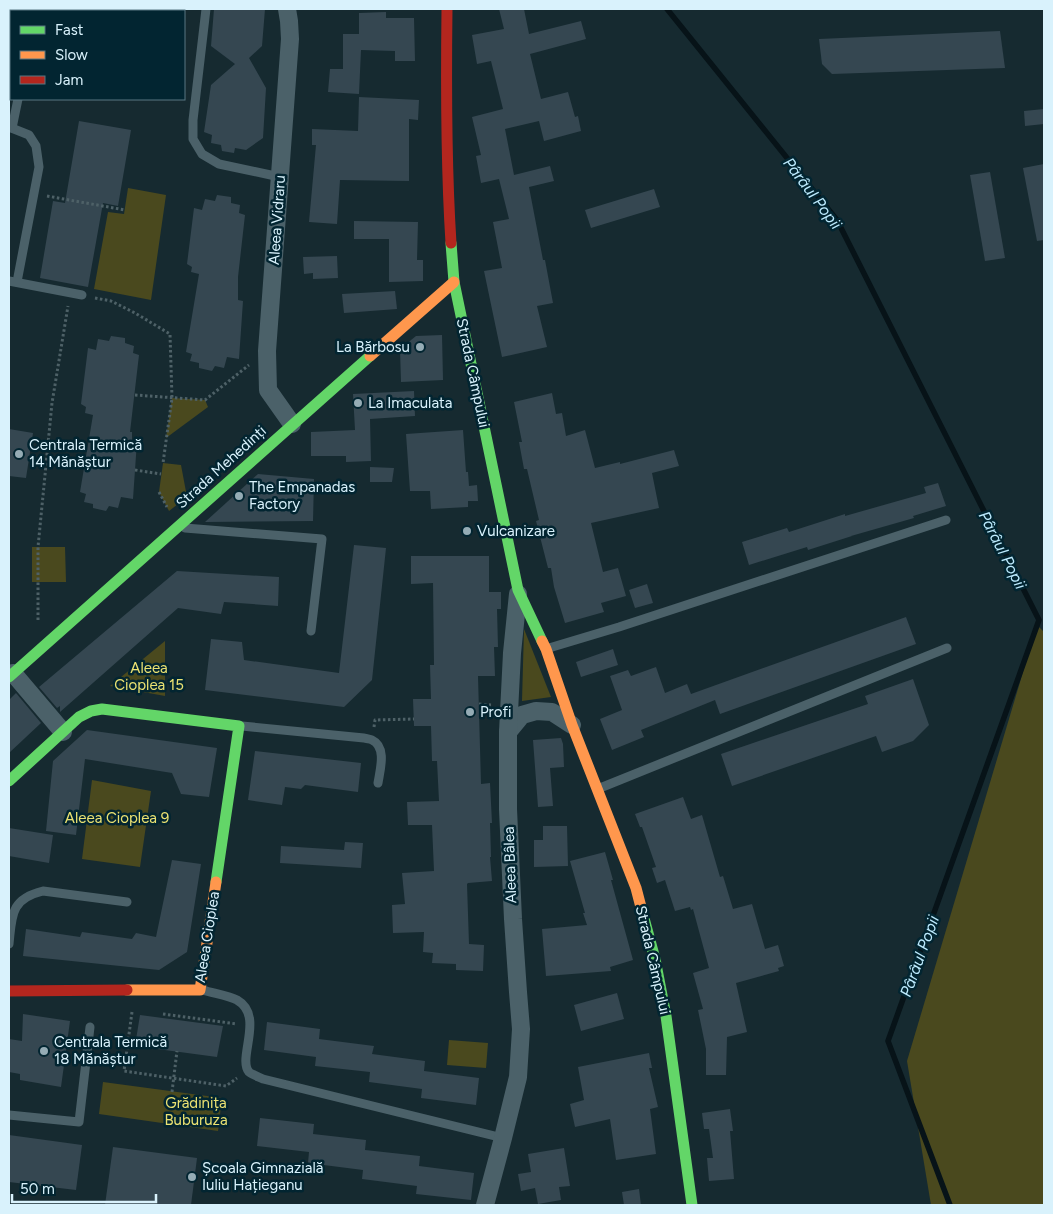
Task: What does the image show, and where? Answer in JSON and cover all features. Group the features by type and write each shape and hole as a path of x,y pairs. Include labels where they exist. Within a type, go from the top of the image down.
{"street":[{"name":"Aleea Vidraru","path":"287,9 290,39 267,351 268,390 292,424"},
{"name":"Strada Câmpului","path":"447,9 446,119 449,211 454,282 518,590 546,649 572,725 636,888 655,959 666,1016 692,1205"},
{"name":"Strada Mehedinți","path":"11,675 454,282"},
{"name":"Aleea Bâlea","path":"485,1205 518,1077 522,1029 512,910 508,809 508,732 512,653 518,590"},
{"path":"11,675 63,732"},
{"path":"9,781 79,717 91,711 102,709 239,726"},
{"path":"508,732 522,715 536,711 552,712 572,725"},
{"name":"Aleea Cioplea","path":"9,991 200,990 239,726"}],"lane":[{"path":"206,9 193,120 193,139 202,154 219,164 280,177"},
{"path":"18,100 10,127 29,135 36,146 38,167 34,194 13,282 82,295"},
{"path":"546,649 620,627 946,520"},
{"path":"177,527 322,540 311,631"},
{"path":"598,789 947,648"},
{"path":"239,726 373,740 379,747 382,757 378,783"},
{"path":"9,944 12,914 18,903 31,894 43,891 127,902"},
{"path":"200,990 236,1000 246,1008 250,1026 246,1063 251,1073 263,1079 503,1138"},
{"path":"9,1114 79,1122 90,1026"}],"path":[{"path":"34,194 105,205 124,210"},
{"path":"38,621 38,547 48,441 52,403 70,293"},
{"path":"82,295 110,301 135,313 170,334 172,398 163,464"},
{"path":"135,395 205,400 267,351"},
{"path":"135,470 161,474"},
{"path":"479,704 494,705"},
{"path":"373,740 375,720 414,719"},
{"path":"132,1010 124,1071 226,1086 248,1070"},
{"path":"161,1014 250,1026"},
{"path":"172,1092 177,1052"}],"green space":[{"path":"128,188 166,195 151,300 94,289 108,212 124,214"},
{"path":"172,398 205,400 208,407 166,438"},
{"path":"163,463 181,465 187,497 169,511 159,492"},
{"path":"32,547 65,547 66,582 32,582"},
{"path":"1037,625 1044,632 1044,1205 931,1205 907,1061"},
{"path":"524,629 551,697 522,701"},
{"name":"Aleea Cioplea 15","path":"165,641 165,696 110,686"},
{"name":"Aleea Cioplea 9","path":"92,780 151,791 140,867 82,859"},
{"path":"449,1040 488,1043 486,1068 447,1065"},
{"name":"Grădinița Buburuza","path":"103,1082 222,1098 218,1131 99,1114"}],"building":[{"path":"214,9 265,9 262,46 249,58 266,88 263,138 246,150 235,148 234,153 222,151 221,145 211,143 212,135 204,132 211,85 235,64 211,46"},
{"path":"499,9 524,9 529,34 581,21 586,39 530,54 541,99 568,92 575,117 578,116 581,131 544,141 539,121 505,129 514,175 550,166 554,181 529,187 553,303 537,306 547,347 502,357 484,271 502,268 493,222 509,219 499,179 481,183 476,156 481,155 472,117 503,109 491,61 477,64 472,35 504,29"},
{"path":"386,12 386,18 414,18 415,61 395,61 395,51 361,50 359,94 328,92 330,69 343,69 343,34 359,34 359,13"},
{"path":"1000,31 1005,68 832,74 822,64 819,39"},
{"path":"359,97 419,100 418,120 409,119 409,181 340,180 337,224 309,222 316,145 312,145 312,129 358,131"},
{"path":"1044,109 1044,124 1025,126 1024,111"},
{"path":"79,121 131,130 118,206 103,203 88,287 40,278 53,201 65,203"},
{"path":"1044,164 1044,240 1037,241 1023,168"},
{"path":"990,172 1005,258 985,261 970,175"},
{"path":"654,189 660,207 591,228 585,210"},
{"path":"217,195 231,197 231,203 240,205 239,213 245,215 238,277 238,300 243,301 239,359 227,357 224,368 215,366 212,371 199,368 199,363 190,361 192,354 186,352 199,274 191,272 192,267 187,264 194,208 202,210 205,199 215,201"},
{"path":"354,221 418,222 417,260 423,260 423,281 389,282 389,239 354,239"},
{"path":"337,256 338,278 313,279 313,273 304,274 303,257"},
{"path":"395,291 397,309 344,313 342,294"},
{"path":"442,335 443,380 401,382 400,349 416,336"},
{"path":"111,336 125,338 125,343 134,346 133,353 139,355 130,432 132,432 132,440 137,441 133,499 121,497 118,508 109,506 106,511 93,508 93,504 84,502 86,494 80,492 93,415 85,413 86,407 81,404 88,348 96,350 98,339 109,341"},
{"path":"414,391 415,416 370,419 371,461 346,462 346,456 311,456 311,432 355,430 353,394"},
{"path":"552,393 556,414 562,413 566,436 585,430 595,468 620,462 620,464 674,450 679,466 652,473 659,508 591,523 603,572 618,568 626,596 601,603 604,612 565,623 554,587 551,568 548,568 536,521 539,520 527,469 524,469 519,442 522,442 514,402"},
{"name":"Centrala Termică 14 Mănăștur","path":"9,429 33,433 26,478 9,476"},
{"path":"463,430 466,472 468,472 469,486 477,485 478,501 468,501 468,507 431,509 430,491 410,491 406,434"},
{"path":"370,467 394,468 392,482 370,482"},
{"path":"258,474 314,479 313,521 205,522"},
{"path":"938,483 946,506 913,516 914,518 808,550 807,547 749,565 742,542 787,528 789,532 845,514 845,516 926,493 924,487"},
{"path":"354,545 386,548 372,680 344,707 205,690 211,639 242,642 244,660 339,673"},
{"path":"411,556 489,556 489,592 501,592 501,609 497,609 498,647 494,647 495,676 478,676 481,784 490,783 492,823 490,823 490,857 492,881 467,884 469,944 484,945 483,971 456,970 456,964 432,963 433,953 423,952 424,932 393,933 392,905 405,904 402,873 434,871 432,825 408,825 407,802 439,801 437,761 432,761 431,726 414,726 413,699 431,699 430,665 434,665 433,583 411,584"},
{"path":"177,571 279,577 278,606 224,602 221,614 178,608 60,712 60,706 57,708 39,687"},
{"path":"647,584 653,603 635,608 629,590"},
{"path":"906,617 916,644 720,714 715,700 641,730 644,737 612,750 600,719 622,710 610,676 628,670 631,676 656,667 665,693 687,684 691,694"},
{"path":"613,649 618,665 581,677 576,662"},
{"path":"913,679 929,725 913,741 882,752 876,736 732,786 721,754 868,704 865,696"},
{"path":"16,693 41,723 9,753 9,700"},
{"path":"87,730 217,748 209,797 181,794 172,773 85,759 76,835 46,831 53,761"},
{"path":"561,738 564,767 550,768 553,806 538,807 533,740"},
{"path":"255,751 361,763 358,792 305,785 301,789 285,787 282,805 248,800"},
{"path":"683,797 691,819 702,815 720,877 723,876 733,909 752,904 765,949 778,945 784,966 778,968 779,971 736,983 747,1032 727,1037 726,1075 706,1075 706,1049 698,1010 703,1009 693,973 709,968 693,909 691,910 690,907 675,911 665,880 657,883 652,868 656,867 642,827 640,827 635,814"},
{"path":"543,826 567,826 568,866 534,867 534,840 543,840"},
{"path":"9,828 53,835 49,863 9,856"},
{"path":"345,842 363,843 361,868 280,863 281,846 344,850"},
{"path":"605,852 633,960 610,967 611,971 546,976 542,929 587,925 570,861"},
{"path":"172,860 201,864 187,952 159,970 23,956 26,929 80,937 82,932 132,939 136,933 156,937"},
{"path":"617,993 624,1019 581,1031 574,1005"},
{"name":"Centrala Termică 18 Mănăștur","path":"23,1014 70,1021 61,1087 20,1080 20,1074 9,1072 9,1039 22,1041"},
{"path":"140,1015 223,1026 217,1057 135,1046"},
{"path":"267,1022 320,1029 319,1039 374,1046 372,1054 425,1061 424,1071 479,1078 476,1105 421,1098 422,1089 369,1082 370,1072 315,1066 316,1057 264,1050"},
{"path":"649,1053 652,1068 649,1068 658,1107 650,1109 656,1154 616,1160 610,1119 575,1127 570,1104 584,1100 578,1067"},
{"path":"730,1109 733,1131 730,1131 734,1179 709,1181 707,1158 713,1158 709,1129 704,1129 702,1113"},
{"path":"260,1118 314,1124 313,1134 366,1140 365,1150 420,1156 419,1166 474,1173 471,1200 416,1194 417,1186 362,1179 363,1170 308,1163 309,1152 257,1146"},
{"path":"9,1135 82,1145 76,1190 9,1182"},
{"path":"113,1147 197,1158 191,1205 105,1205"},
{"path":"564,1148 570,1186 559,1187 561,1200 538,1204 535,1188 521,1191 518,1174 531,1172 528,1154"},
{"path":"639,1189 641,1205 624,1205 622,1192"}],"waterway":[{"name":"Pârâul Popii","path":"667,9 837,220 1039,620 888,1041 950,1205"}],"traffic: fast":[{"path":"451,243 454,282 518,590 542,641"},
{"path":"9,677 370,356"},
{"path":"9,781 79,717 91,711 102,709 239,726 216,882"},
{"path":"642,911 655,959 666,1016 692,1205"}],"traffic: slow":[{"path":"370,356 454,282"},
{"path":"542,641 572,725 636,888 642,911"},
{"path":"127,990 200,990 216,882"}],"traffic: jam":[{"path":"447,9 448,185 451,243"},
{"path":"9,991 127,990"}],"place":[{"name":"La Bărbosu","path":"420,347"},
{"name":"La Imaculata","path":"358,403"},
{"name":"Centrala Termică 14 Mănăștur","path":"19,454"},
{"name":"The Empanadas Factory","path":"239,496"},
{"name":"Vulcanizare","path":"467,531"},
{"name":"Profi","path":"470,712"},
{"name":"Centrala Termică 18 Mănăștur","path":"44,1051"},
{"name":"Școala Gimnazială Iuliu Hațieganu","path":"192,1177"}]}
